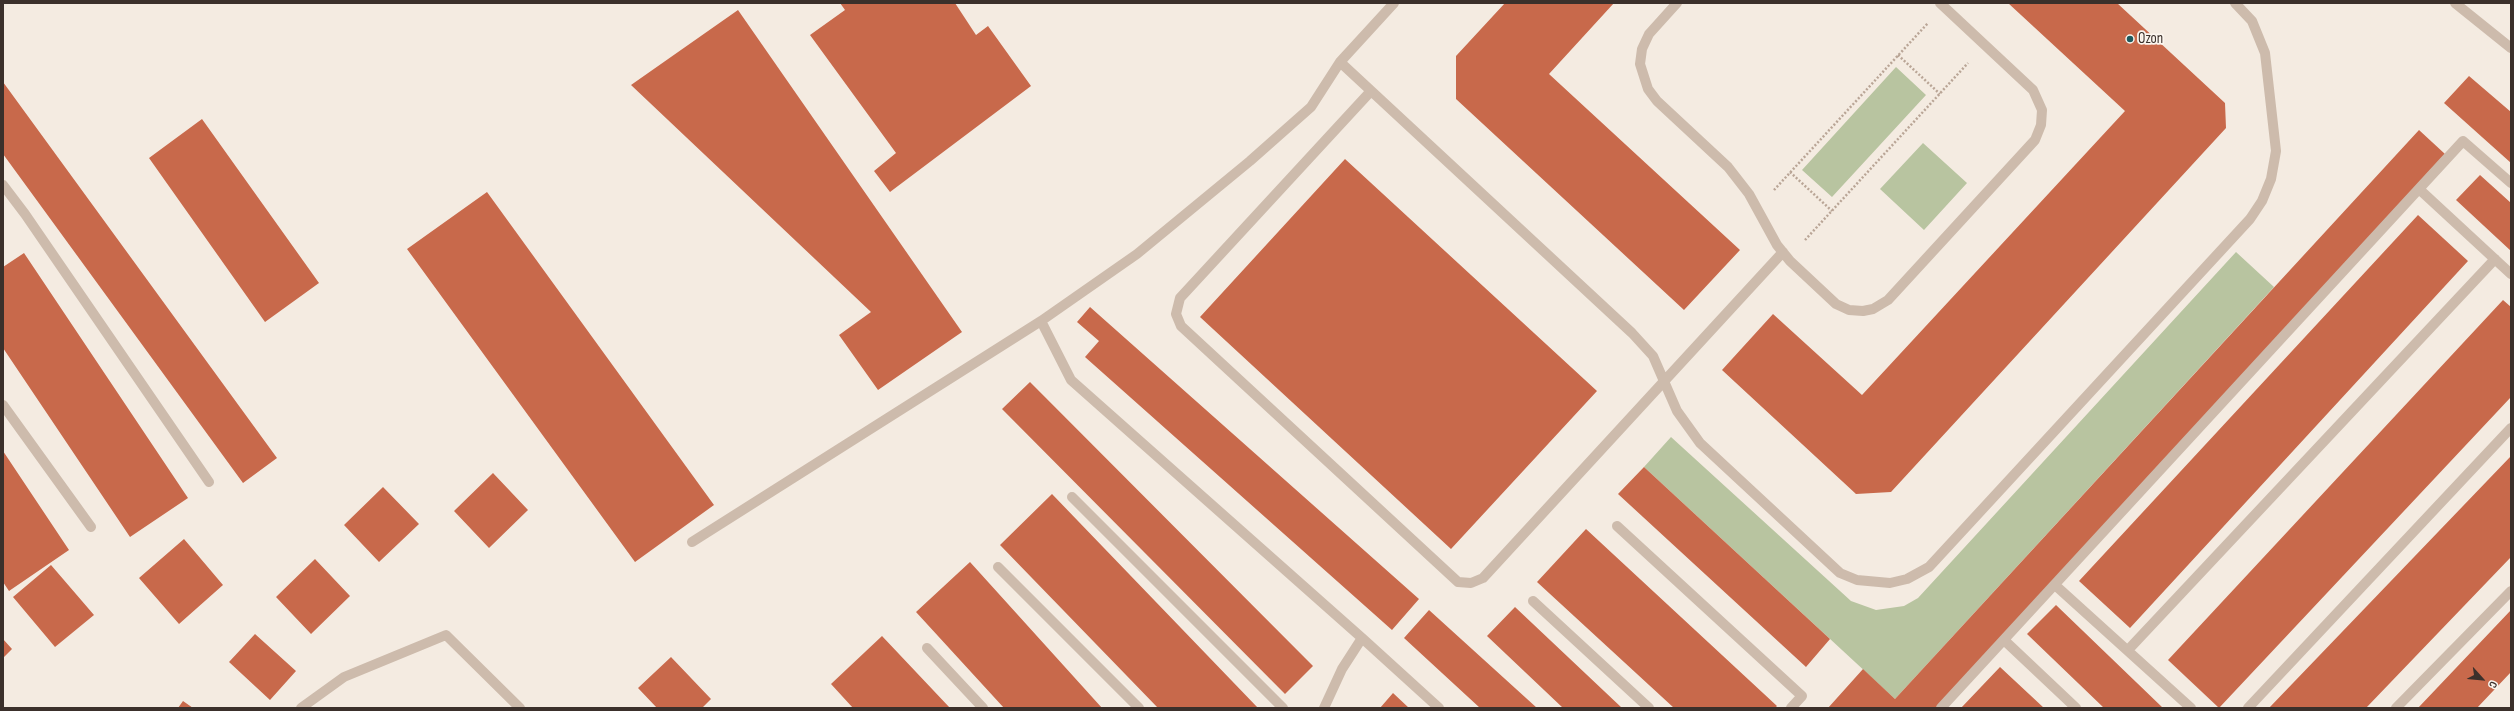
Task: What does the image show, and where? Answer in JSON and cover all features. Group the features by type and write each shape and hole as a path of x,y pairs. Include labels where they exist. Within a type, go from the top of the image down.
{"street":[{"path":"692,542 1041,321 1137,254 1281,134 1311,107 1340,62 1394,3"},
{"path":"1678,3 1649,34 1642,49 1642,75 1648,89 1657,101 1728,167 1757,208 1786,255 1836,304 1850,310 1873,309 1893,295 2035,140 2041,125 2042,110 2033,90 1941,5"},
{"path":"1340,62 1632,333 1653,356 1665,380 1677,411 1700,443 1840,572 1857,580 1873,583 1890,583 1907,579 1920,573 1934,561 2250,219 2262,200 2271,179 2276,151 2265,53 2252,21 2235,3"},
{"path":"2455,3 2511,48"},
{"path":"1371,91 1180,298 1176,314 1181,326 1458,582 1465,584 1477,582 1483,578 1665,380 1786,255"},
{"path":"1942,708 2463,141 2511,183"},
{"path":"3,185 25,214 209,482"},
{"path":"2419,189 2511,274"},
{"path":"2128,650 2494,259"},
{"path":"1041,321 1071,380 1439,708"},
{"path":"3,406 91,527"},
{"path":"2248,708 2511,428"},
{"path":"1072,497 1283,708"},
{"path":"1617,526 1802,696 1791,708"},
{"path":"998,567 1139,708"},
{"path":"2055,585 2191,708"},
{"path":"2396,708 2511,591"},
{"path":"1533,601 1649,708"},
{"path":"301,708 344,677 446,635 520,708"},
{"path":"1326,707 1342,669 1362,638"},
{"path":"2004,640 2076,708"},
{"path":"927,648 983,708"}],"path":[{"path":"1757,208 1898,55 1941,5"},
{"path":"1786,255 1832,211 1985,45"},
{"path":"1898,55 1940,94"},
{"path":"1790,172 1832,211"}],"green space":[{"path":"1896,67 1926,95 1832,197 1802,170"},
{"path":"1923,143 1967,183 1924,230 1880,189"},
{"path":"2236,252 2274,287 1895,699 1644,467 1671,437 1851,601 1876,610 1904,606 1918,598"}],"building":[{"path":"840,3 955,3 976,35 988,26 1031,86 890,192 874,171 896,153 810,35 845,10"},
{"path":"1505,3 1614,3 1549,74 1740,250 1684,310 1456,99 1456,56"},
{"path":"2008,3 2117,3 2225,103 2226,128 1891,492 1856,494 1722,370 1773,314 1862,395 2125,111"},
{"path":"738,10 962,332 878,390 839,335 871,312 631,85"},
{"path":"2469,76 2511,112 2511,163 2444,103"},
{"path":"3,82 277,458 243,483 3,154"},
{"path":"202,119 319,283 265,322 149,158"},
{"path":"2419,130 2445,154 1936,708 1828,708 1863,669 1895,699"},
{"path":"1345,159 1597,391 1451,549 1200,317"},
{"path":"2480,175 2511,203 2511,251 2456,200"},
{"path":"487,192 714,505 635,562 407,249"},
{"path":"2418,215 2468,261 2130,628 2079,581"},
{"path":"24,253 188,498 130,537 3,348 3,267"},
{"path":"2503,300 2511,307 2511,397 2219,708 2168,660"},
{"path":"1090,307 1419,599 1392,630 1085,357 1099,341 1077,322"},
{"path":"1030,382 1313,666 1285,694 1002,409"},
{"path":"3,451 69,550 9,591 3,582"},
{"path":"2511,456 2511,557 2366,708 2269,708"},
{"path":"1644,467 1830,639 1806,667 1618,494"},
{"path":"493,473 528,510 489,548 454,511"},
{"path":"383,487 419,524 379,562 344,525"},
{"path":"1052,494 1258,708 1158,708 1000,545"},
{"path":"1586,529 1777,706 1775,708 1674,708 1537,582"},
{"path":"184,539 223,585 179,624 139,578"},
{"path":"315,559 350,596 311,634 276,597"},
{"path":"970,562 1102,708 1004,708 916,612"},
{"path":"51,565 94,615 55,647 13,597"},
{"path":"2056,605 2163,708 2104,708 2027,634"},
{"path":"1515,607 1622,708 1563,708 1487,636"},
{"path":"1429,610 1537,708 1480,708 1404,638"},
{"path":"2511,610 2511,672 2477,708 2418,708"},
{"path":"255,634 296,671 270,700 229,662"},
{"path":"882,636 950,708 853,708 831,684"},
{"path":"3,639 12,649 3,658"},
{"path":"671,657 711,699 702,708 657,708 638,688"},
{"path":"2000,667 2044,708 1961,708"},
{"path":"1393,693 1409,708 1380,708"},
{"path":"183,701 193,708 178,708"}],"place":[{"name":"Ozon","path":"2130,39"}]}
